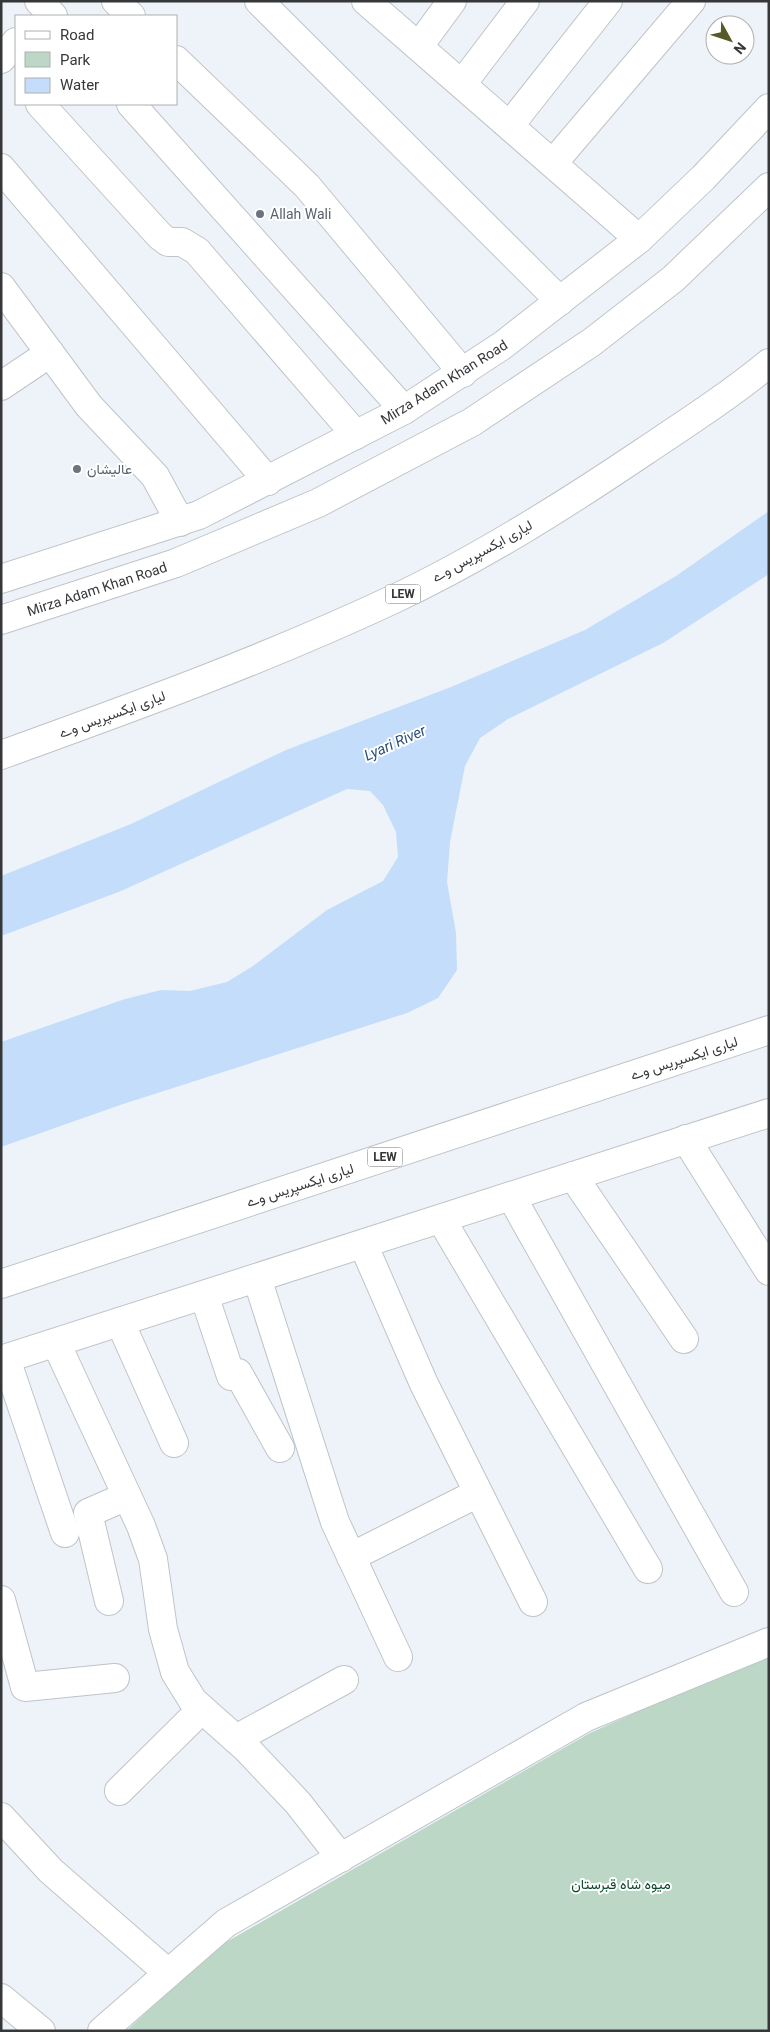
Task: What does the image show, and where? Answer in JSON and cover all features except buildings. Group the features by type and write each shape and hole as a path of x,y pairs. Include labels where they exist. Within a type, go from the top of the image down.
{"main road":[{"path":"116,1 130,15"},
{"path":"259,1 560,301"},
{"path":"366,1 554,162 639,239"},
{"path":"419,46 452,1"},
{"path":"462,84 525,1"},
{"path":"510,125 608,1"},
{"path":"554,162 690,1"},
{"path":"15,43 1,60 15,77"},
{"path":"178,62 307,186 463,373"},
{"path":"41,105 160,236 168,242 182,242 197,251 356,435"},
{"path":"132,105 404,410"},
{"name":"Mirza Adam Khan Road","path":"1,579 180,522 268,481 404,410 503,346 639,239 703,178 769,108"},
{"path":"1,168 268,481"},
{"name":"Mirza Adam Khan Road","path":"1,620 176,563 318,503 472,422 592,342 666,285 769,187"},
{"path":"1,287 89,406 155,476 180,522"},
{"path":"1,386 50,353"},
{"name":"لیاری ایکسپریس وے","path":"1,755 194,684 296,643 396,598 492,547 585,492 675,431 769,363"},
{"name":"لیاری ایکسپریس وے","path":"1,1284 769,1030"},
{"path":"65,1533 4,1359 768,1114"},
{"path":"686,1139 769,1271"},
{"path":"573,1176 684,1339"},
{"path":"511,1196 734,1592"},
{"path":"441,1219 648,1570"},
{"path":"363,1244 424,1384 533,1602"},
{"path":"256,1278 335,1522 398,1658"},
{"path":"204,1295 231,1376 238,1372 280,1448"},
{"path":"120,1322 174,1443"},
{"path":"56,1342 153,1559 163,1629 175,1672 193,1701 236,1739 298,1803 341,1858"},
{"path":"351,1558 478,1492"},
{"path":"109,1601 88,1513 126,1496"},
{"path":"1,1600 25,1687 115,1678"},
{"path":"102,2031 226,1924 586,1717 769,1642"},
{"path":"236,1739 344,1680"},
{"path":"119,1790 202,1709"},
{"path":"1,1817 51,1871 168,1973"},
{"path":"1,1998 41,2031"}],"green space":[{"name":"میوہ شاہ قبرستان","path":"769,1653 769,2031 126,2031 216,1948 590,1733"}],"water":[{"name":"Lyari River","path":"769,511 769,574 663,643 508,719 480,738 465,766 450,842 447,882 456,933 457,970 438,998 407,1013 123,1104 1,1147 1,1042 125,999 161,990 190,991 227,982 253,966 327,910 383,881 398,857 396,832 383,805 370,791 347,789 121,891 1,936 1,876 131,824 286,750 451,687 585,630 676,576"}],"place":[{"name":"Allah Wali","path":"260,214"},
{"name":"عالیشان","path":"77,469"}]}
